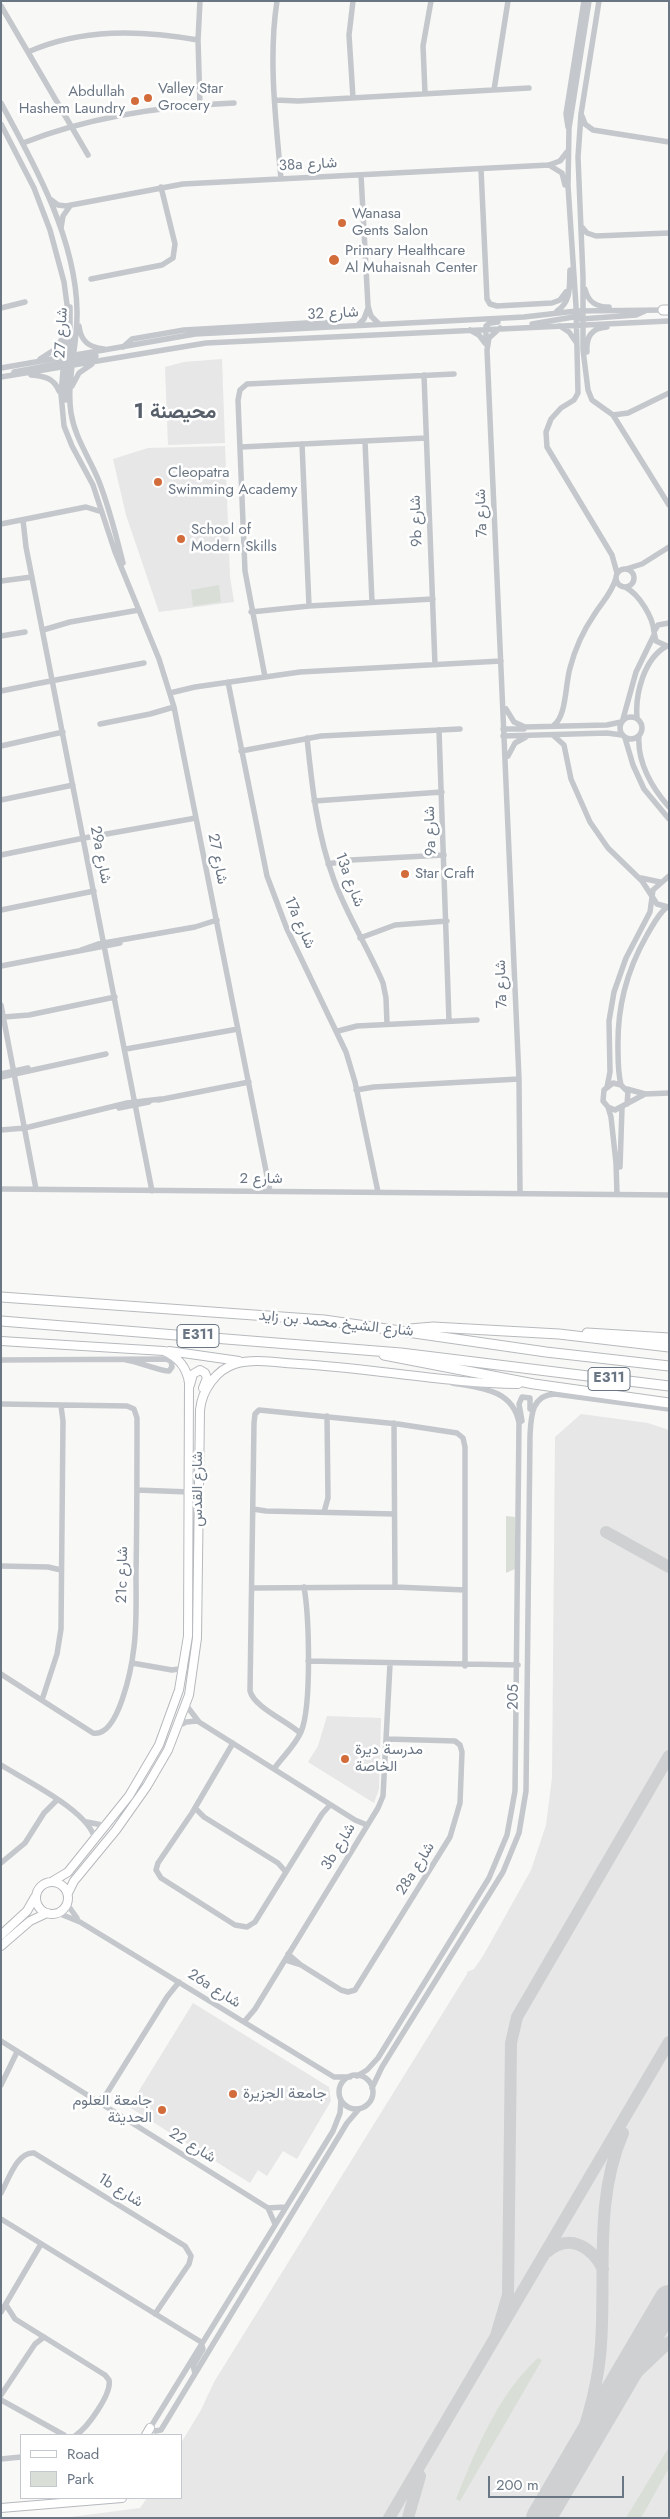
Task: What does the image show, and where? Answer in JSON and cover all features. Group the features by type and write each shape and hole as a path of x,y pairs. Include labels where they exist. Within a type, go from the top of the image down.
{"highway":[{"path":"1,1293 33,1298"},
{"name":"شارع الشيخ محمد بن زايد","path":"1,1297 324,1320 546,1352 669,1366"},
{"name":"شارع الشيخ محمد بن زايد","path":"1,1320 31,1324 365,1349 669,1386"},
{"path":"1,1325 31,1324"},
{"path":"400,1331 433,1327 559,1334 669,1347"},
{"path":"559,1334 586,1333 669,1338"},
{"path":"365,1349 399,1359 534,1384 669,1403"}],"main road":[{"path":"1,1341 164,1351 251,1361"},
{"name":"شارع القدس","path":"53,1881 68,1872 95,1841 138,1780 158,1745 174,1709 185,1668 188,1636 190,1397 188,1377 183,1367 176,1358 164,1351"},
{"name":"شارع القدس","path":"68,1893 74,1881 116,1830 147,1786 178,1726 186,1705 191,1685 197,1638 200,1403 208,1386 230,1366 251,1361 350,1368 472,1382 534,1384"},
{"path":"190,1397 193,1374 197,1371 202,1371 207,1378 198,1403 199,1432"},
{"path":"188,1636 194,1638 191,1685"},
{"path":"1,1935 27,1911 41,1885 53,1881 62,1885 68,1893 67,1904 58,1913 47,1914 30,1922 1,1946"},
{"path":"35,1897 38,1907 47,1914"},
{"path":"1,2508 110,2499"}],"street":[{"path":"200,1 198,40 200,105"},
{"path":"278,1 274,42 278,179"},
{"path":"351,98 349,35 353,1"},
{"path":"424,93 423,46 431,1"},
{"path":"494,90 508,1"},
{"path":"569,128 566,114 584,1"},
{"path":"589,1 569,128 568,149 576,314 581,323 585,370 590,397 613,415 669,505"},
{"path":"599,1 578,142 584,311 577,343 578,393 574,400 561,408 551,418 546,432 547,447 612,555 618,584 637,597 651,620 658,643 668,646"},
{"path":"1,6 88,155"},
{"path":"28,52 47,44 116,32 151,32 198,40"},
{"path":"276,102 529,88"},
{"name":"شارع 27","path":"1,103 50,199 74,283 77,311 61,394 62,416 68,437 96,494 115,552 124,570"},
{"path":"23,143 72,126 162,108 234,103"},
{"path":"582,114 585,124 593,130 669,142"},
{"name":"شارع 27","path":"1,124 24,167 42,209 61,267 67,297 66,333 72,421 80,445 93,466 104,494 124,570 169,691 174,710 264,1160 268,1191"},
{"path":"578,142 584,134 593,130"},
{"path":"549,165 562,159 568,149"},
{"path":"549,165 557,168 564,176 570,204"},
{"name":"38a شارع","path":"70,206 161,187 549,165"},
{"path":"481,169 487,299 490,304 498,306 552,303 560,300 566,292"},
{"path":"361,175 368,306 372,319 380,324"},
{"path":"91,279 162,265 173,258 175,244 161,187"},
{"path":"50,199 58,205 70,206"},
{"path":"61,234 63,216 70,206"},
{"path":"580,226 596,236"},
{"path":"582,249 587,241 596,236 669,232"},
{"path":"556,312 562,308 569,297 572,258"},
{"path":"583,277 586,294 593,303 625,310"},
{"path":"67,297 72,317 66,400 72,421"},
{"path":"1,308 26,302"},
{"path":"357,325 364,319 368,306"},
{"path":"581,323 636,315 647,310"},
{"path":"520,326 584,311 667,310"},
{"path":"77,311 80,333 85,342 92,347 111,349"},
{"name":"شارع 32","path":"2,376 22,374 124,347 132,339 192,329 324,322 338,326 524,317 556,312 576,314"},
{"path":"485,328 490,323 514,321 524,317"},
{"name":"شارع 32","path":"1,368 29,363 99,362 196,344 581,323 669,321"},
{"path":"585,370 587,342 590,334 599,328 613,327 621,323"},
{"path":"558,325 569,332 577,343"},
{"name":"7a شارع","path":"485,328 505,732 522,1193"},
{"path":"486,347 489,338 500,328"},
{"path":"468,329 481,337 486,347"},
{"path":"29,363 49,355 66,333"},
{"path":"2,376 29,368 112,352 124,347"},
{"path":"70,395 74,380 79,373 99,362"},
{"path":"22,374 49,378 56,383 61,394"},
{"path":"265,677 251,612 244,558 240,390 247,384 454,374"},
{"name":"9b شارع","path":"424,376 435,665"},
{"path":"613,415 628,413 669,393"},
{"path":"621,428 628,413"},
{"path":"240,447 426,438"},
{"path":"365,441 372,602"},
{"path":"302,444 309,606"},
{"path":"86,507 92,503 96,494"},
{"path":"1,524 86,507 96,508 102,512"},
{"name":"29a شارع","path":"21,520 149,1168 150,1191"},
{"path":"553,726 563,714 566,683 574,655 590,622 609,595 617,576 626,569 642,564 667,548"},
{"path":"609,595 631,585 642,564"},
{"path":"626,569 633,574 634,580"},
{"path":"4,580 32,575"},
{"path":"251,612 309,606 433,600"},
{"path":"42,628 138,608"},
{"path":"668,623 658,625 636,672 619,728 644,789 669,819"},
{"path":"1,636 25,632"},
{"path":"668,646 657,653 644,676 637,699 637,718 642,727 639,736 639,750 646,772 657,792 669,807"},
{"path":"1,691 144,663"},
{"path":"169,691 309,672 501,663"},
{"name":"7a شارع","path":"501,676 506,709 505,732 508,756 507,806"},
{"name":"17a شارع","path":"228,682 263,858 273,894 287,929 338,1031 350,1063 376,1192"},
{"path":"506,709 509,716 517,724 536,727"},
{"path":"100,724 174,710"},
{"path":"563,714 566,722 574,726"},
{"path":"505,732 536,727 574,726 622,721 631,716 637,718"},
{"path":"241,751 306,738 460,729"},
{"name":"9a شارع","path":"439,730 449,1021"},
{"path":"505,732 535,736"},
{"path":"1,746 63,734"},
{"path":"508,756 512,746 518,740 535,736 574,734 623,736 632,739 639,736"},
{"path":"564,748 574,734"},
{"path":"553,735 560,740 564,748 574,786 590,822 608,848 639,877 657,904 668,907 658,917 643,943 622,995 617,1031 618,1066 624,1087 629,1096 625,1106 618,1194"},
{"name":"13a شارع","path":"306,738 314,801 328,864 360,938 383,983 386,998 387,1024"},
{"path":"1,800 74,787"},
{"path":"314,801 442,792"},
{"path":"1,855 196,818"},
{"path":"328,864 351,860 444,855"},
{"path":"618,1178 612,1117 603,1098 610,1072 608,1031 611,1002 626,958 650,912 655,887 669,876"},
{"path":"639,877 660,882"},
{"path":"2,910 95,893"},
{"path":"360,938 395,925 447,921"},
{"path":"1,966 217,923"},
{"path":"4,1019 116,999"},
{"path":"1,1005 31,1162 34,1189"},
{"path":"338,1031 357,1026 477,1020"},
{"path":"126,1051 238,1029"},
{"path":"1,1075 106,1054"},
{"path":"356,1090 374,1087 519,1079"},
{"path":"1,1130 248,1082"},
{"path":"606,1087 613,1084 645,1094 669,1093"},
{"path":"608,1107 615,1110 645,1094"},
{"name":"شارع 2","path":"1,1189 669,1195"},
{"path":"1,1360 165,1359 171,1362 172,1367 169,1371 164,1372 147,1364 126,1360"},
{"name":"205","path":"353,2076 368,2070 378,2058 489,1878 504,1847 514,1801 518,1677 520,1435 515,1410 502,1396 488,1389 444,1382 430,1377"},
{"name":"205","path":"372,2088 379,2072 504,1872 513,1852 522,1822 525,1800 527,1713 530,1436 534,1407 540,1398 548,1395 669,1409"},
{"path":"520,1435 522,1420 519,1401 522,1397 526,1396 531,1402 529,1417 530,1436"},
{"path":"1,1674 40,1698 48,1683 57,1654 61,1629 64,1406 2,1405"},
{"name":"21c شارع","path":"40,1698 92,1732 100,1734 108,1728 118,1708 132,1663 135,1631 137,1418 134,1409 127,1406 64,1406"},
{"path":"300,1733 290,1723 257,1702 252,1696 250,1688 255,1414 259,1410 396,1423 457,1433 463,1438 465,1448 464,1666"},
{"path":"327,1512 329,1416"},
{"path":"394,1587 396,1423"},
{"path":"137,1490 189,1492"},
{"path":"253,1511 394,1512"},
{"path":"1,1566 61,1566"},
{"path":"253,1586 465,1587"},
{"path":"276,1770 300,1733 303,1724 308,1664 307,1587"},
{"path":"505,1666 518,1656"},
{"path":"132,1663 172,1670 185,1668"},
{"path":"308,1664 518,1666 523,1668 523,1699 527,1713"},
{"name":"3b شارع","path":"246,2023 366,1828 383,1796 390,1681 389,1664"},
{"path":"505,1666 518,1677"},
{"path":"186,1705 199,1722 366,1828"},
{"path":"178,1726 190,1721 199,1722"},
{"path":"290,1723 303,1724"},
{"path":"230,1741 225,1754 194,1810 158,1863 157,1873 235,1925 250,1926 255,1922 328,1803"},
{"name":"28a شارع","path":"287,1957 344,1992 355,1990 450,1837 460,1803 461,1747 455,1741 387,1741"},
{"path":"1,1765 51,1796 85,1821 91,1828 95,1841"},
{"path":"1,1863 4,1856 28,1840 44,1813 51,1796"},
{"path":"44,1813 57,1800"},
{"path":"194,1810 288,1869"},
{"path":"85,1821 107,1826"},
{"name":"26a شارع","path":"67,1904 80,1922"},
{"name":"26a شارع","path":"58,1913 80,1922 334,2077"},
{"path":"98,2102 107,2093 177,1981"},
{"name":"شارع 22","path":"1,2040 20,2054 268,2208"},
{"path":"1,2085 20,2054"},
{"path":"353,2076 343,2082 340,2096 336,2125 207,2332 148,2431 156,2432 161,2430 347,2123 359,2109 366,2106 371,2100 372,2088 366,2080 353,2076 334,2077 340,2096 348,2107 359,2109"},
{"path":"103,2106 107,2093"},
{"name":"1b شارع","path":"1,2194 21,2157 28,2153 34,2153 185,2246 190,2252 191,2260 157,2316"},
{"path":"275,2225 268,2208 285,2207"},
{"path":"1,2219 201,2342 203,2349 193,2366 195,2373"},
{"path":"1,2312 42,2245"},
{"path":"6,2305 15,2318 105,2375 110,2384 87,2426 77,2434"},
{"path":"1,2316 15,2318"},
{"path":"33,2346 35,2331"},
{"path":"190,2336 207,2332"},
{"path":"190,2336 195,2352"},
{"path":"14,2406 2,2394 33,2346 44,2337"},
{"path":"1,2400 57,2433"},
{"path":"1,2459 20,2457"}],"shaded area":[{"path":"222,359 225,443 168,445 165,367 184,362"},
{"path":"225,446 230,577 234,602 159,612 126,515 113,459 148,448"},
{"path":"581,1414 648,1423 669,1430 669,2518 63,2518 140,2508 146,2499 182,2499 182,2441 201,2410 214,2382 467,1972 474,1969 483,1956 531,1870 546,1825 552,1778 555,1437"},
{"name":"مدرسة ديرة الخاصة","path":"327,1716 381,1718 379,1789 374,1803 308,1762 318,1746"},
{"name":"جامعة الجزيرة","path":"193,2003 329,2087 331,2101 297,2159 283,2151 267,2176 258,2170 250,2183 129,2107"}],"green space":[{"path":"219,585 221,602 193,606 191,590"},
{"path":"506,1516 515,1517 515,1569 506,1573"},
{"path":"538,2358 542,2360 460,2501 456,2499 489,2424 511,2388"},
{"path":"669,2447 669,2468 641,2518 626,2518"}],"taxiway":[{"path":"606,1532 669,1567"},
{"path":"496,2336 508,2295 511,2043 517,2017 669,1756"},
{"path":"389,2518 669,2042"},
{"path":"571,2466 587,2421 598,2375 601,2344 605,2211 608,2184 614,2158 623,2133"},
{"path":"547,2252 563,2243 579,2245 592,2254 603,2269"},
{"path":"610,2398 669,2342"},
{"path":"408,2518 420,2476"}],"runway":[{"path":"541,2518 669,2300"}],"place":[{"name":"Valley Star Grocery","path":"148,98"},
{"name":"Abdullah Hashem Laundry","path":"135,101"},
{"name":"Wanasa Gents Salon","path":"342,223"},
{"name":"Primary Healthcare Al Muhaisnah Center","path":"334,260"},
{"name":"Cleopatra Swimming Academy","path":"158,482"},
{"name":"School of Modern Skills","path":"181,539"},
{"name":"Star Craft","path":"405,874"},
{"name":"مدرسة ديرة الخاصة","path":"345,1759"},
{"name":"جامعة الجزيرة","path":"233,2094"},
{"name":"جامعة العلوم الحديثة","path":"162,2110"}],"district":[{"name":"محيصنة 1","path":"175,413"}]}
